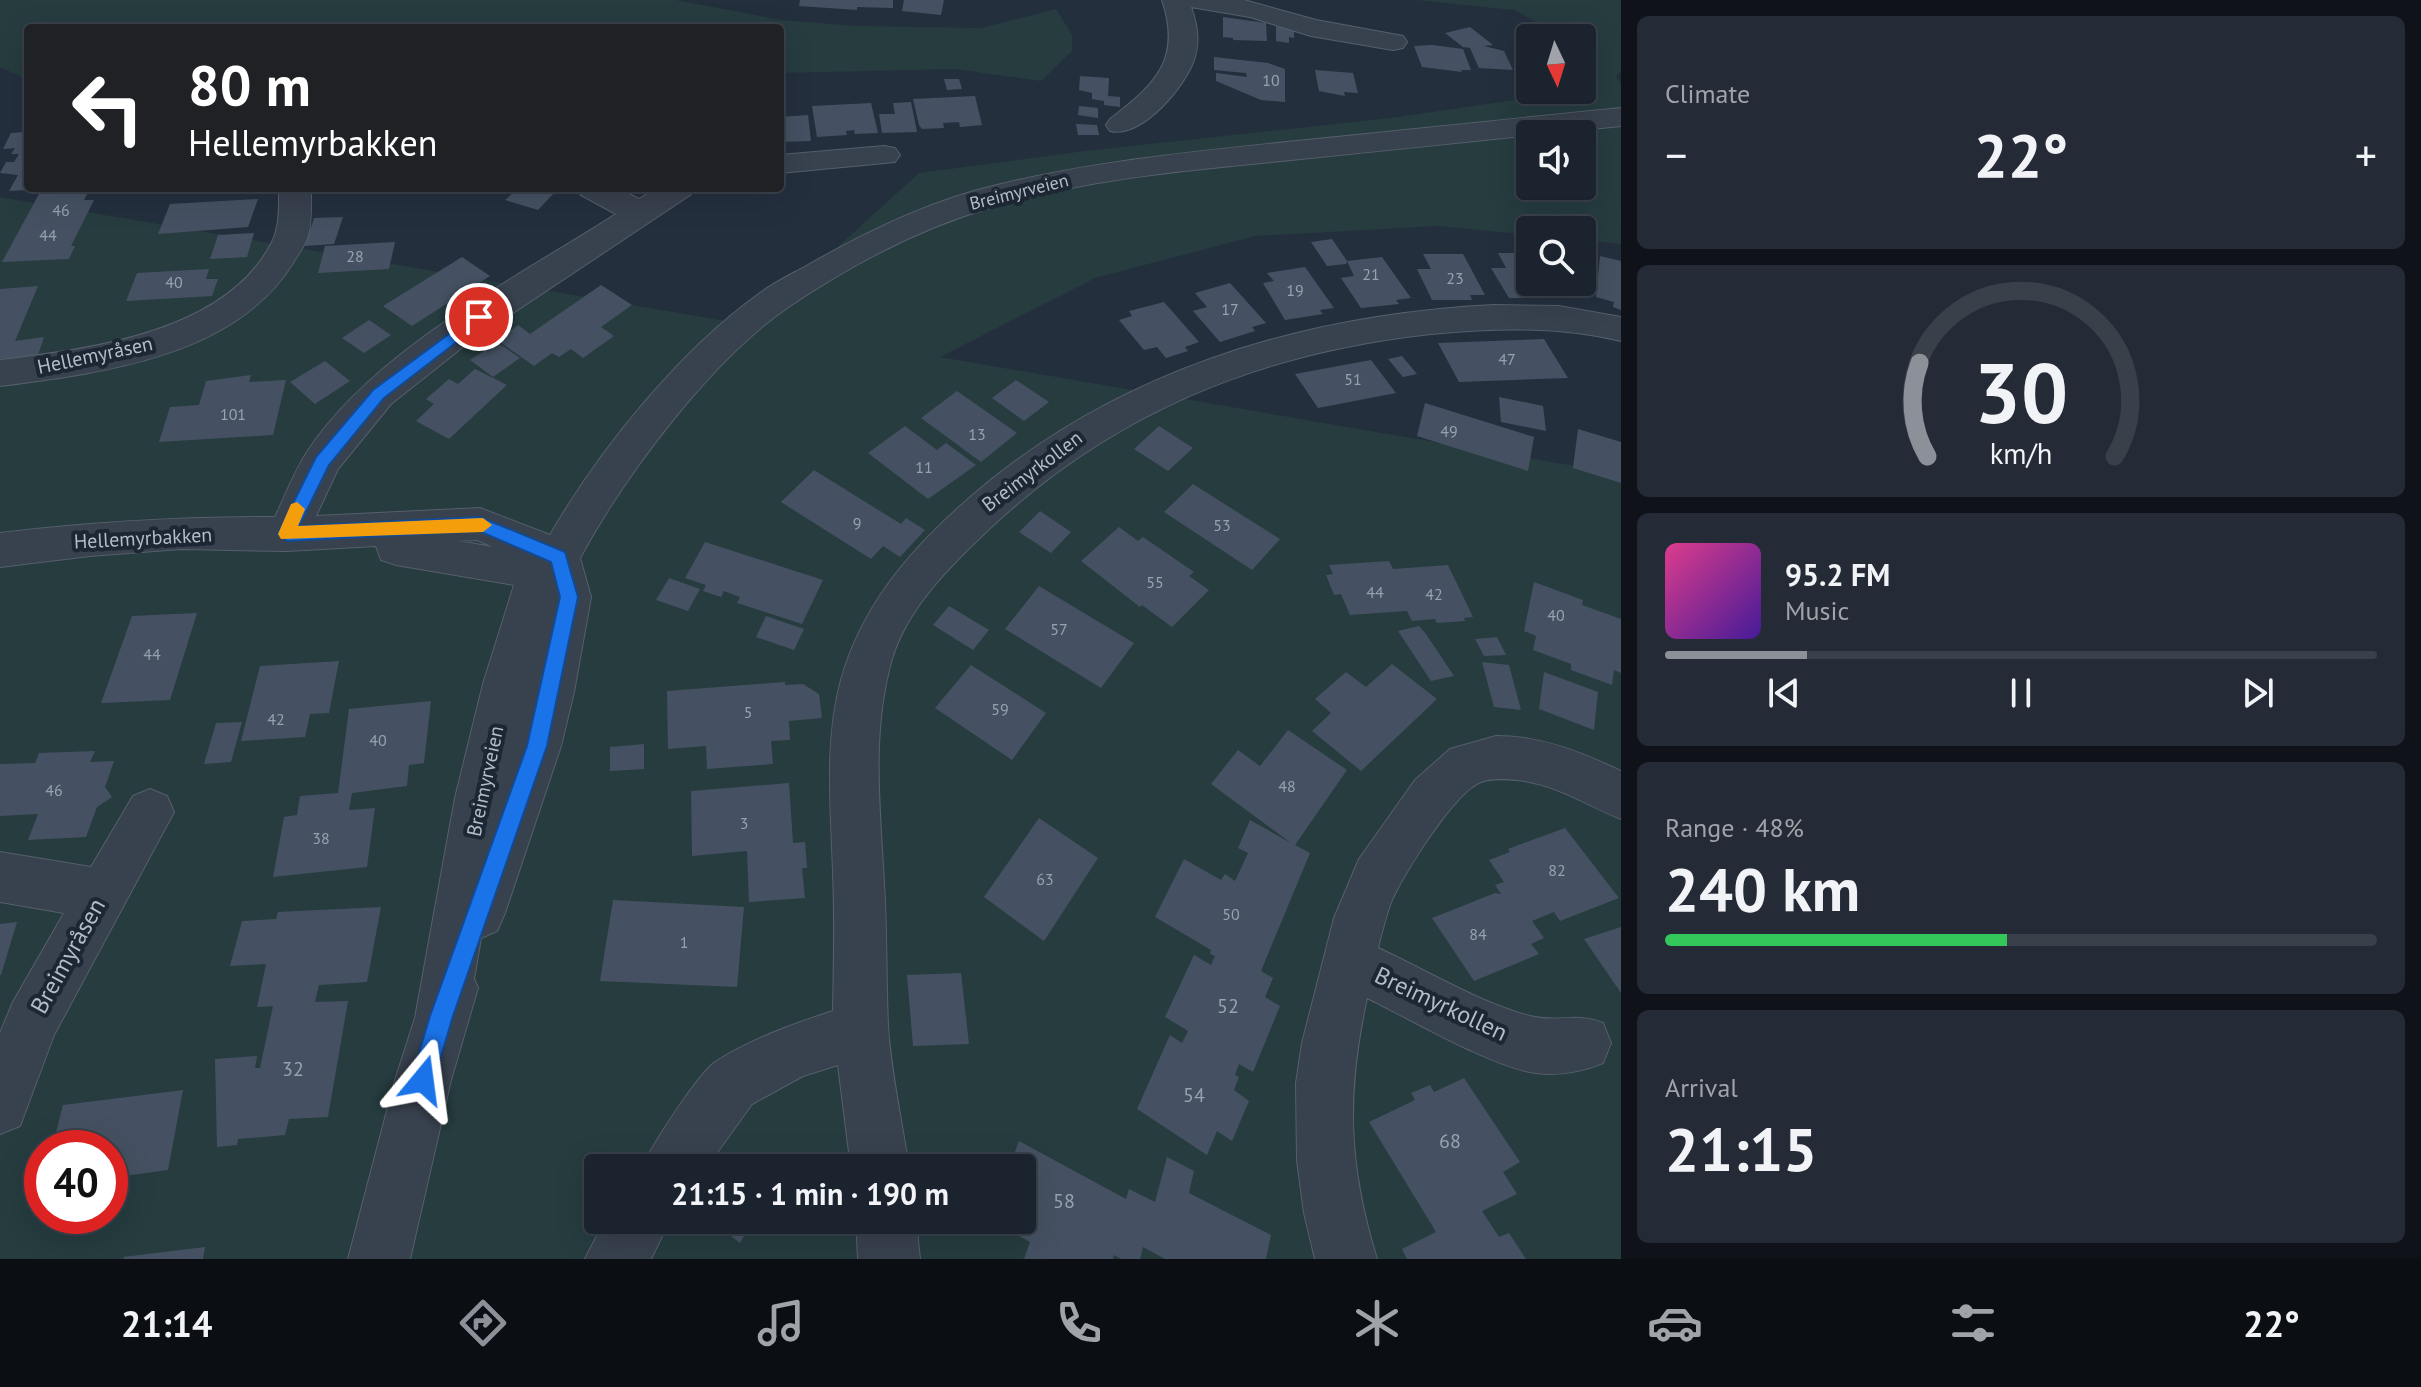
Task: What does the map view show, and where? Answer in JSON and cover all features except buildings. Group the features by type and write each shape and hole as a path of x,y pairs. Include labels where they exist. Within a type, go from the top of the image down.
{"street":[{"path":"1121,125 1166,83 1183,59 1185,37 1175,0"},
{"path":"1196,0 1255,10 1311,28 1393,42"},
{"name":"Breimyrveien","path":"379,1259 441,1016 508,834 551,692 569,597 559,557 590,502 630,447 734,333 774,300 872,243 926,218 1042,184 1126,169 1621,117"},
{"path":"784,164 884,155"},
{"name":"Hellemyråsen","path":"0,373 127,351 172,337 234,305 275,267 290,241 295,221 295,192"},
{"path":"600,192 640,213"},
{"path":"287,534 322,461 378,394 455,334 673,192"},
{"name":"Breimyrkollen","path":"878,1154 861,1030 859,886 852,779 861,688 873,651 898,600 985,505 1027,470 1136,401 1188,378 1308,339 1418,322 1488,317 1563,319 1621,329"},
{"name":"Hellemyrbakken","path":"0,550 90,539 181,533 287,534 443,553 514,568 559,557"},
{"name":"Breimyrkollen","path":"1346,1259 1328,1172 1323,1116 1326,1062 1348,961 1368,895 1390,855 1419,811 1452,776 1474,761 1508,757 1549,764 1583,776 1621,796"},
{"name":"Breimyråsen","path":"0,1106 32,1021 150,812"},
{"path":"0,877 101,894"},
{"name":"Breimyrkollen","path":"1348,961 1502,1035 1534,1045 1583,1043"},
{"path":"681,1154 732,1084 792,1052 861,1030"},
{"path":"616,1259 631,1234"},
{"path":"887,1234 889,1259"}],"green space":[{"path":"0,0 676,0 781,20 856,26 981,28 1056,9 1072,35 1072,51 1041,81 955,69 784,73 784,24 24,24 24,78 0,67"},
{"path":"1416,0 1621,0 1621,71 1616,78 1621,82 1621,244 1596,241 1596,216 1516,216 1516,234 1438,226 1255,236 1095,278 940,357 1621,474 1621,1259 0,1259 0,197 761,327 776,303 919,173 1085,151 1391,118 1516,100 1516,104 1596,104 1596,24 1540,24 1514,10"}],"slow traffic":[{"path":"297,509 287,534 483,525"}],"route":[{"path":"423,1080 441,1016 503,849 537,746 569,597 559,557 480,524 287,534 298,505 322,461 378,394 479,317"}]}
